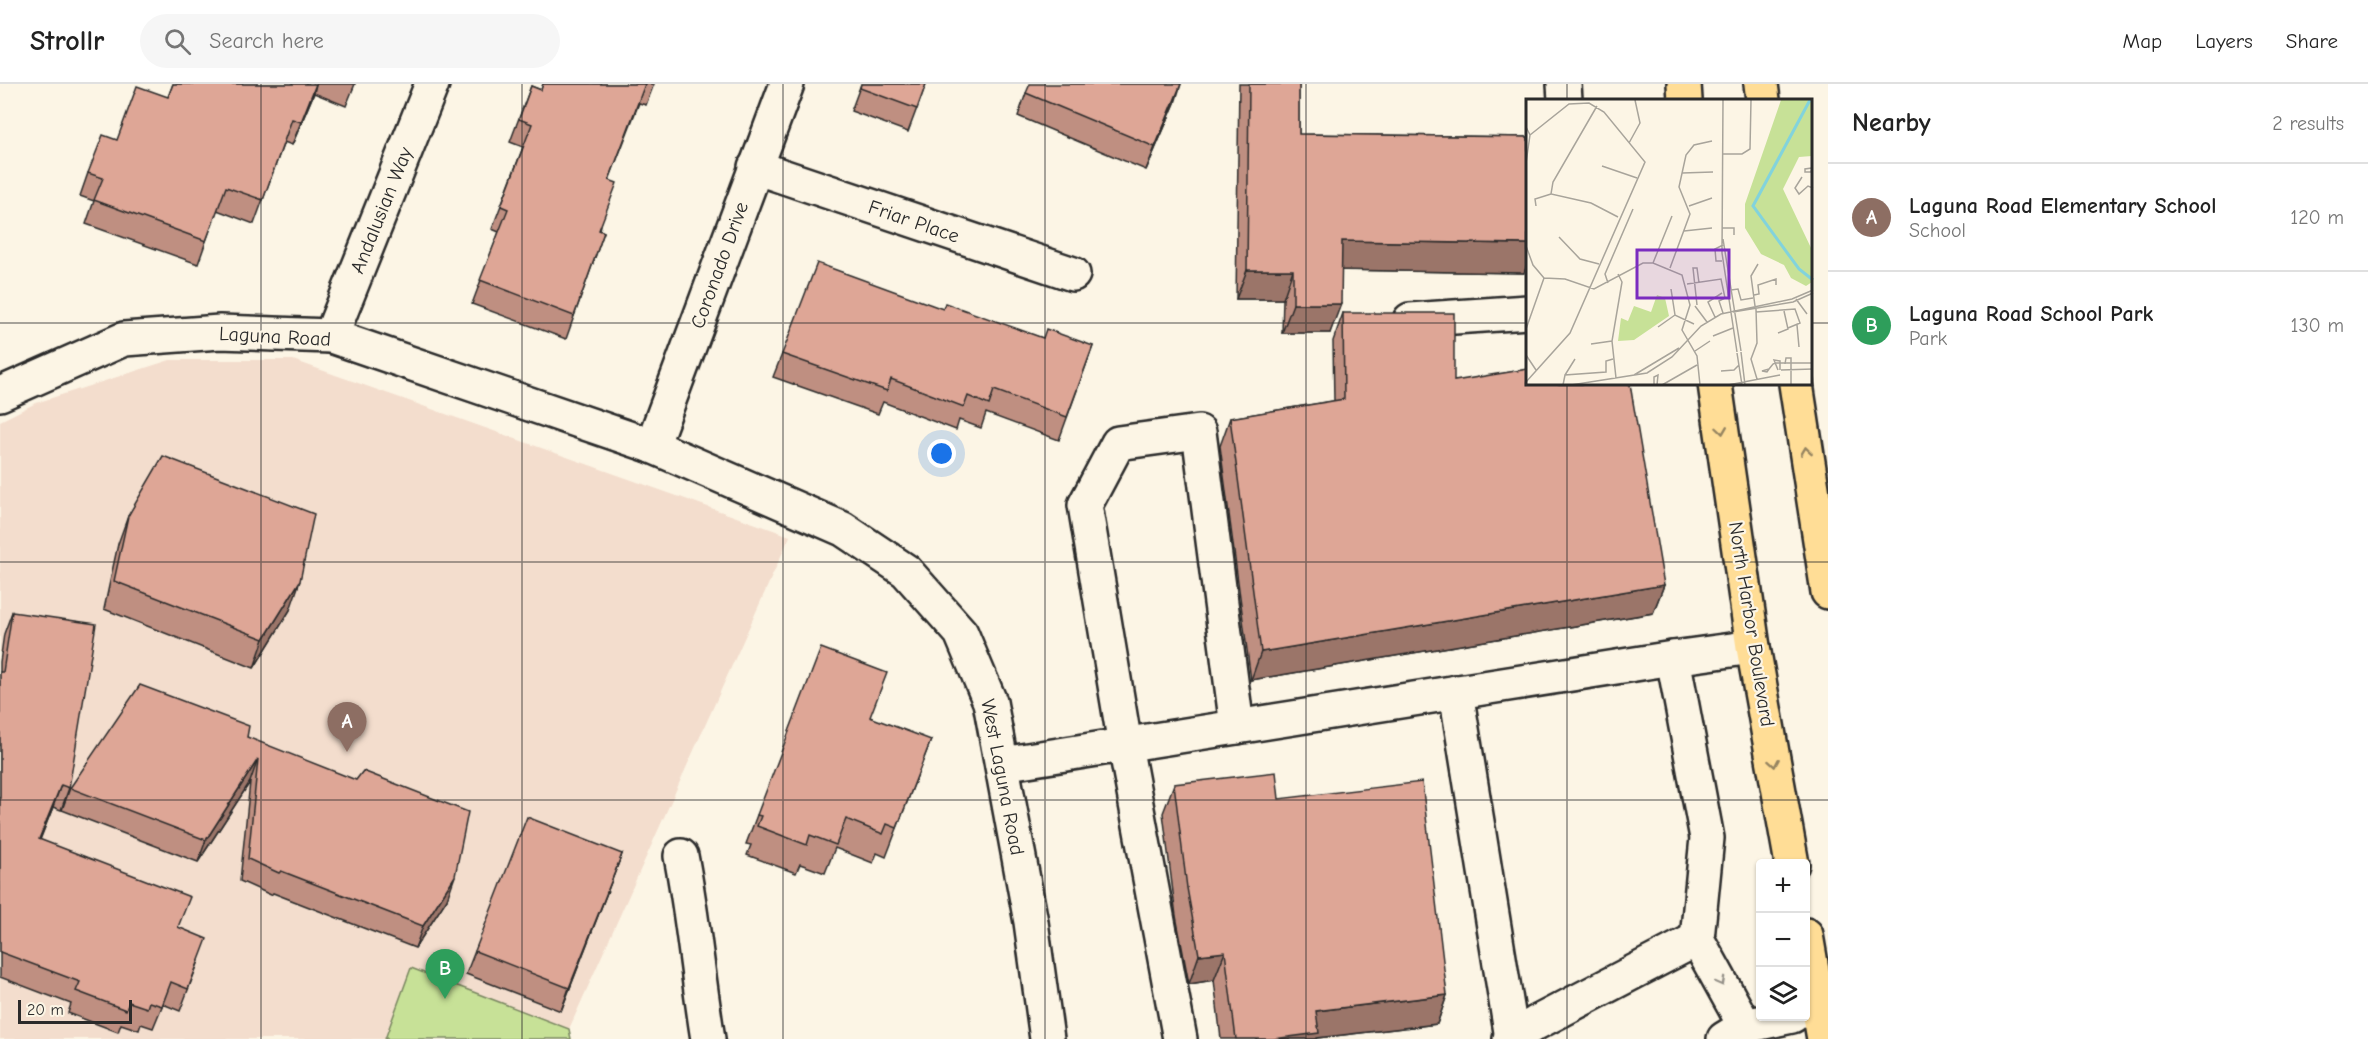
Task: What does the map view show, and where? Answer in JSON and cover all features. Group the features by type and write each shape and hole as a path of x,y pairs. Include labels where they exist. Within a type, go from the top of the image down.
{"main road":[{"path":"1684,84 1685,99"},
{"path":"1761,84 1763,99"},
{"name":"North Harbor Boulevard","path":"1715,386 1753,647 1791,859"},
{"path":"1796,386 1828,592"}],"street":[{"name":"Andalusian Way","path":"331,336 432,84"},
{"name":"Coronado Drive","path":"652,446 787,84"},
{"path":"1564,84 1565,99"},
{"name":"Friar Place","path":"755,167 1073,274"},
{"path":"1382,322 1526,312"},
{"name":"Laguna Road","path":"0,394 124,339 220,332 331,336 652,446"},
{"path":"1180,1039 1125,745 1085,505 1118,443 1199,432 1237,727"},
{"name":"West Laguna Road","path":"652,446 843,529 906,572 961,633 990,702 1031,922 1047,1039"},
{"path":"1002,764 1753,647"},
{"path":"1673,658 1707,838 1697,939 1735,1032 1804,1021"},
{"path":"1456,692 1511,1038 1697,939"},
{"path":"681,856 691,904 696,967 708,1039"}],"shaded area":[{"path":"170,360 293,360 790,536 569,1029 411,969 385,1039 0,1039 0,421 36,403"}],"green space":[{"path":"411,968 569,1029 571,1039 385,1039"}],"building":[{"path":"173,84 316,84 301,122 292,119 263,200 226,187 206,241 94,200 103,178 88,173 103,135 117,140 137,86 168,97"},
{"path":"543,84 645,84 609,180 617,183 599,230 604,232 574,316 480,280 508,209 501,206 532,124 519,119 531,86 541,90"},
{"path":"861,84 926,84 917,109 860,88"},
{"path":"1030,84 1181,84 1155,147 1026,93"},
{"path":"1249,84 1299,84 1299,134 1526,137 1526,244 1342,241 1341,304 1293,304 1293,270 1247,270"},
{"path":"817,263 943,309 945,303 1043,338 1046,329 1093,346 1067,417 994,390 989,405 968,396 964,407 891,379 887,391 782,354"},
{"path":"1343,313 1454,313 1454,381 1526,369 1526,386 1630,386 1664,585 1261,652 1230,418 1344,399"},
{"path":"163,456 314,514 300,581 264,639 114,581 128,516"},
{"path":"12,612 96,624 69,788 61,785 39,839 190,897 178,927 207,939 188,989 171,982 162,1006 149,1002 147,1008 129,1002 126,1010 76,991 80,982 0,952 0,672 3,672"},
{"path":"821,648 887,673 870,717 931,740 897,828 887,824 883,834 846,819 836,845 810,835 807,845 757,826 761,816 757,815"},
{"path":"140,685 249,726 247,737 356,780 363,771 468,812 455,876 423,926 281,871 279,873 248,859 258,759 206,840 70,788"},
{"path":"1276,772 1279,799 1422,782 1447,995 1316,1011 1319,1033 1273,1039 1236,1039 1225,952 1199,955 1187,888 1174,784"},
{"path":"527,817 622,854 569,988 475,951"}],"place":[{"name":"Laguna Road Elementary School","path":"347,752"},
{"name":"Laguna Road School Park","path":"445,999"}]}
